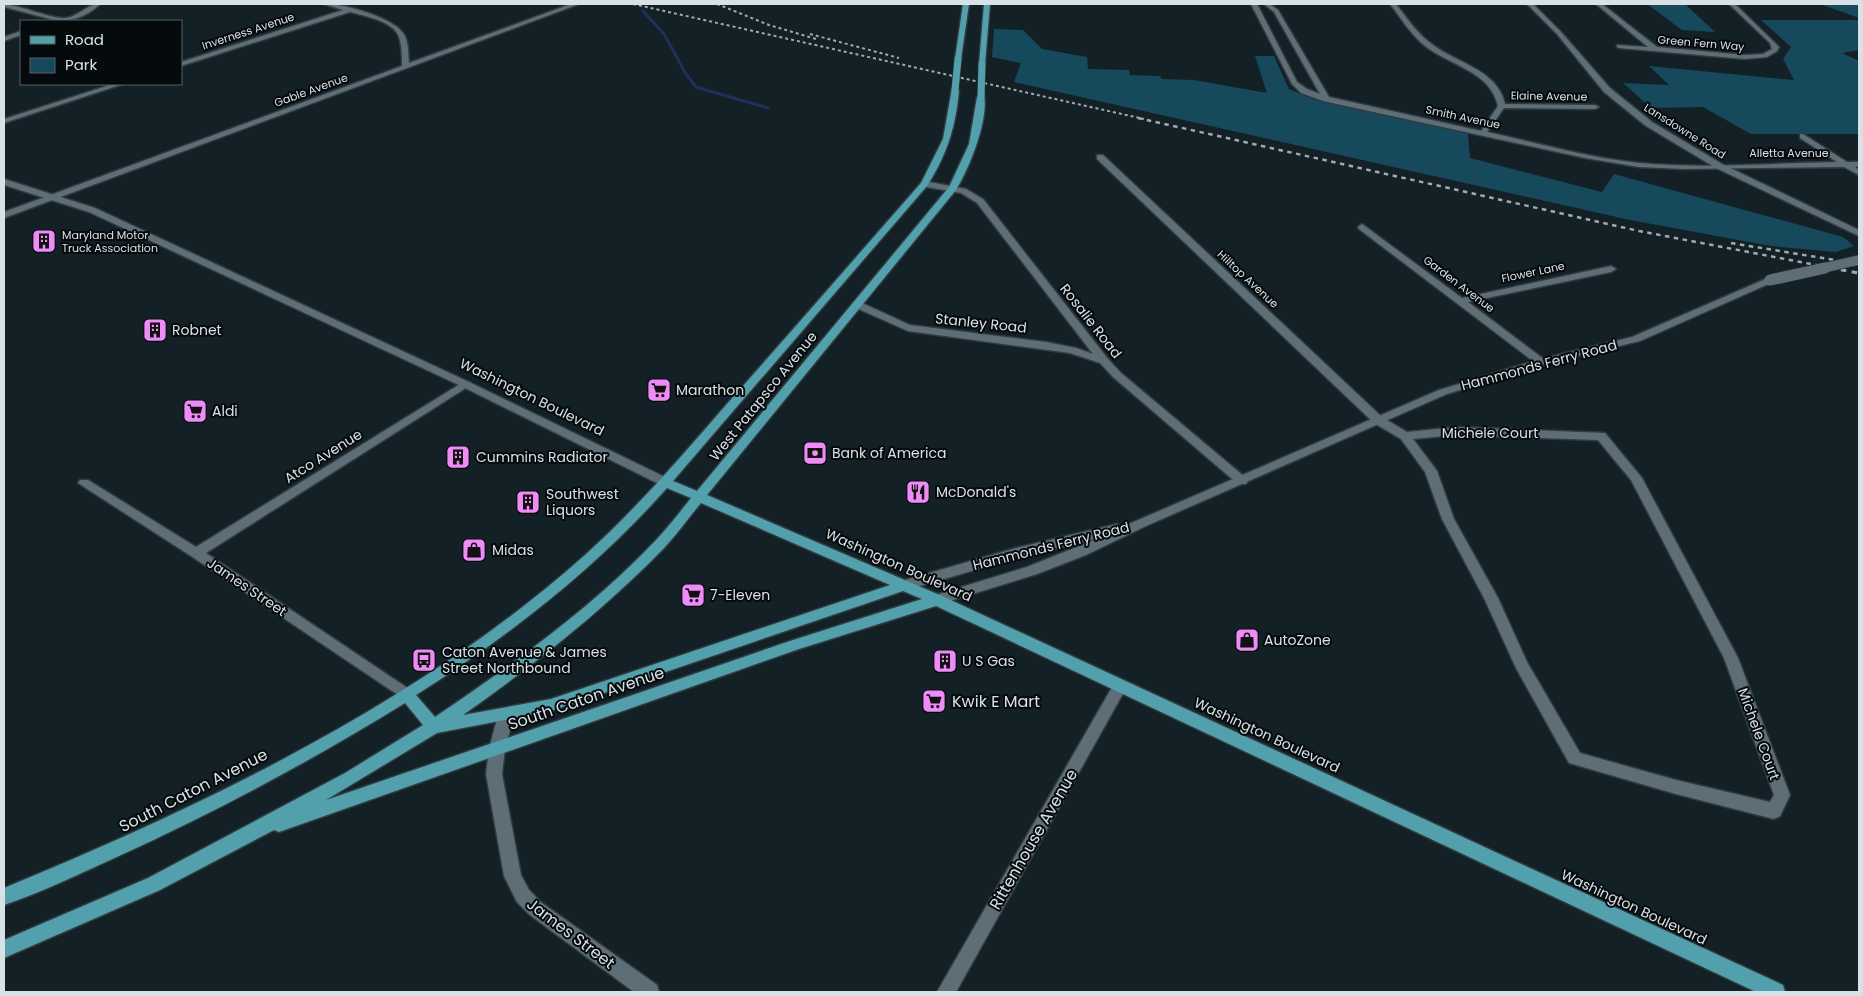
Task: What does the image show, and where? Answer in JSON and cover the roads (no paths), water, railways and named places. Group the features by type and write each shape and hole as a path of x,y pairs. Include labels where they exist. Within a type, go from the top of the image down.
{"main road":[{"name":"West Patapsco Avenue","path":"407,695 485,643 538,603 589,559 665,482 924,184 939,161 950,137 966,4"},
{"name":"West Patapsco Avenue","path":"434,727 517,669 591,609 624,580 662,542 953,188 967,164 976,139 987,4"},
{"name":"Washington Boulevard","path":"665,482 938,600 1776,992"},
{"name":"South Caton Avenue","path":"4,949 154,884 351,778 434,727 506,715 551,705 903,586"},
{"name":"South Caton Avenue","path":"248,835 795,645 938,600"},
{"path":"407,695 434,727"},
{"name":"South Caton Avenue","path":"4,897 155,832 237,791 407,695"}],"street":[{"path":"66,20 85,13 97,4"},
{"path":"327,4 377,19 398,30 403,38 406,67"},
{"name":"Gable Avenue","path":"4,215 576,4"},
{"name":"Smith Avenue","path":"1254,4 1294,83 1304,91 1326,99 1630,164 1670,167 1719,166"},
{"path":"1267,4 1276,11 1326,99"},
{"path":"1393,4 1426,43 1490,81 1500,94 1502,106 1483,133"},
{"name":"Lansdowne Road","path":"1530,4 1559,33 1592,74 1629,108 1674,140 1719,166 1859,233"},
{"path":"1599,4 1655,49"},
{"name":"Green Fern Way","path":"1619,46 1745,57 1765,56 1775,50 1776,47 1772,42 1732,4"},
{"path":"4,5 59,20"},
{"name":"Inverness Avenue","path":"182,64 350,10"},
{"path":"4,39 20,33"},
{"path":"4,121 115,85"},
{"name":"Elaine Avenue","path":"1502,106 1595,107"},
{"path":"1803,136 1859,173"},
{"name":"Hilltop Avenue","path":"1100,157 1378,420"},
{"name":"Alletta Avenue","path":"1719,166 1859,164"},
{"name":"Washington Boulevard","path":"4,182 92,210 465,384 665,482"},
{"name":"Rosalie Road","path":"924,184 953,188 972,195 984,205 1104,361 1135,392 1242,480"},
{"name":"Garden Avenue","path":"1362,227 1541,362"},
{"name":"Hammonds Ferry Road","path":"938,600 1032,571 1081,552 1141,523 1444,392 1541,362 1636,339 1770,280 1859,260"},
{"name":"Flower Lane","path":"1460,301 1611,269"},
{"name":"Stanley Road","path":"858,305 908,328 1046,345 1072,350 1104,361"},
{"name":"Atco Avenue","path":"196,553 465,384"},
{"name":"Michele Court","path":"1378,420 1405,436 1430,471 1448,519 1491,598 1521,664 1575,758 1676,787 1774,811 1782,796 1731,658 1636,478 1601,436 1456,432 1405,436"},
{"name":"James Street","path":"84,483 196,553 407,695"},
{"name":"Hammonds Ferry Road","path":"903,586 1016,553 1141,523"},
{"name":"Rittenhouse Avenue","path":"946,992 1120,686"},
{"name":"James Street","path":"506,715 497,750 494,774 513,876 522,896 536,909 650,992"}],"waterway":[{"path":"643,11 664,34 686,74 696,87 768,108"}],"railway":[{"path":"633,4 1144,119"},
{"path":"717,4 769,25 816,39"},
{"path":"810,34 899,58"},
{"path":"1138,118 1639,231 1837,269"},
{"path":"1731,243 1859,264"},
{"path":"1830,268 1859,273"}],"place":[{"name":"Maryland Motor Truck Association","path":"44,241"},
{"name":"Robnet","path":"155,330"},
{"name":"Marathon","path":"659,390"},
{"name":"Aldi","path":"195,411"},
{"name":"Bank of America","path":"815,453"},
{"name":"Cummins Radiator","path":"458,457"},
{"name":"McDonald's","path":"918,492"},
{"name":"Southwest Liquors","path":"528,502"},
{"name":"Midas","path":"474,550"},
{"name":"7-Eleven","path":"693,595"},
{"name":"AutoZone","path":"1247,640"},
{"name":"Caton Avenue & James Street Northbound","path":"424,660"},
{"name":"U S Gas","path":"945,661"},
{"name":"Kwik E Mart","path":"934,701"}]}
